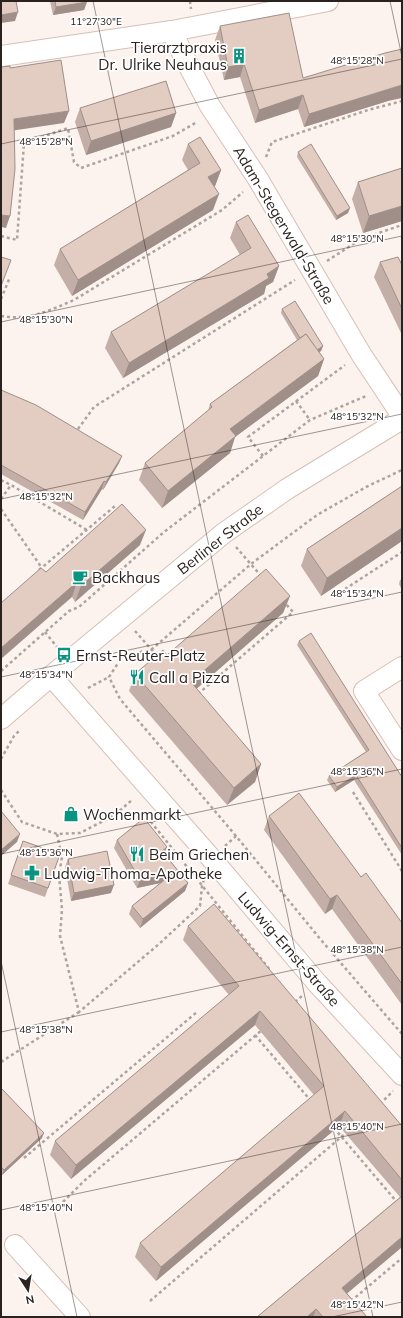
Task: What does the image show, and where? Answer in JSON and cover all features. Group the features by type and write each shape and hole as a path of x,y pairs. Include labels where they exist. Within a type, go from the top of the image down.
{"street":[{"path":"1,56 172,31 328,1"},
{"name":"Adam-Stegerwald-Straße","path":"172,31 183,56 210,106 258,179 361,354 402,416"},
{"name":"Berliner Straße","path":"1,719 224,533 287,489 402,420"},
{"path":"402,667 364,691 402,750"},
{"name":"Ludwig-Ernst-Straße","path":"51,676 140,793 211,858 400,1081"},
{"path":"15,1245 80,1317"}],"path":[{"path":"1,316 10,318 27,317 50,311 74,300 222,210 258,179 272,142 368,110 402,101"},
{"path":"1,236 17,240 24,143 68,128 74,162 81,168 173,136 202,119 210,106"},
{"path":"78,429 94,407 311,270 361,239 402,225"},
{"path":"1,299 10,277"},
{"path":"263,456 248,437 361,354"},
{"path":"1,671 69,611 79,607 164,532 310,420 384,388"},
{"path":"296,401 310,420"},
{"path":"402,470 366,487 317,515 250,564 152,649 122,657 109,677 120,699 236,836 321,940 402,1034"},
{"path":"1,480 87,530"},
{"path":"1,499 11,485"},
{"path":"36,573 115,506"},
{"path":"1,508 42,568"},
{"path":"224,533 266,582"},
{"path":"345,590 402,552"},
{"path":"193,698 293,612 282,600"},
{"path":"122,618 161,660"},
{"path":"1,759 14,736 25,726"},
{"path":"1,790 22,822 57,834 80,833 115,815 140,793"},
{"path":"353,792 402,872"},
{"path":"138,806 140,793"},
{"path":"142,812 271,971"},
{"path":"57,834 62,857 59,875 62,909 60,936 80,1012"},
{"path":"1,1062 80,1012 200,906 202,886 211,858 236,836"},
{"path":"290,1006 317,983"},
{"path":"296,1001 300,1007"},
{"path":"24,1158 197,1012"},
{"path":"63,1202 90,1176 266,1026"},
{"path":"255,1036 316,1107"},
{"path":"384,1110 379,1104 400,1081"},
{"path":"331,1125 402,1208"},
{"path":"150,1301 352,1127"},
{"path":"350,1302 402,1258"}],"building":[{"path":"1,1 16,1 18,12 1,15"},
{"path":"55,1 87,1 87,2 56,7"},
{"path":"289,13 303,78 402,49 402,85 309,114 303,95 259,110 244,64 228,67 220,26"},
{"path":"61,60 69,111 14,119 15,169 10,216 1,215 1,67 10,66 10,68"},
{"path":"166,81 176,113 91,141 80,108"},
{"path":"200,137 221,170 208,177 219,194 78,280 60,249 200,163 188,144"},
{"path":"311,144 350,208 337,216 298,152"},
{"path":"402,168 402,206 369,216 358,182"},
{"path":"248,215 279,266 267,274 269,278 129,363 111,332 251,248 236,222"},
{"path":"1,257 11,260 1,286"},
{"path":"398,257 402,265 402,309 380,262"},
{"path":"295,301 323,346 317,350 306,334 300,338 282,309"},
{"path":"306,334 324,359 230,429 236,436 168,491 145,463 212,407 210,404"},
{"path":"1,390 36,405 122,456 106,482 104,481 85,512 1,465"},
{"path":"402,486 402,528 327,578 307,549"},
{"path":"122,504 146,530 81,586 77,582 1,648 1,603 41,568 46,572"},
{"path":"266,569 290,596 191,682 261,764 234,788 135,674 163,650 167,655"},
{"path":"311,633 402,777 402,848 356,775 337,787 329,776 369,750 299,641"},
{"path":"299,793 361,877 366,873 402,923 402,984 337,895 330,899 269,816"},
{"path":"1,811 20,834 1,850"},
{"path":"144,818 167,847 162,851 188,883 143,919 132,906 173,873 140,880 117,840"},
{"name":"Ludwig-Thoma-Apotheke","path":"23,841 60,854 48,888 11,875"},
{"path":"107,851 114,885 74,893 68,859"},
{"path":"214,904 402,1126 402,1180 345,1111 161,1267 140,1243 324,1086 260,1011 76,1165 55,1141 239,986 188,926"},
{"path":"2,1089 44,1133 4,1170 1,1167"},
{"path":"402,1196 402,1237 342,1288 367,1317 323,1317 316,1309 307,1317 257,1317"}],"place":[{"name":"Tierarztpraxis Dr. Ulrike Neuhaus","path":"239,56"},
{"name":"Backhaus","path":"80,577"},
{"name":"Ernst-Reuter-Platz","path":"64,655"},
{"name":"Call a Pizza","path":"137,677"},
{"name":"Wochenmarkt","path":"71,814"},
{"name":"Beim Griechen","path":"137,854"},
{"name":"Ludwig-Thoma-Apotheke","path":"32,873"}]}
